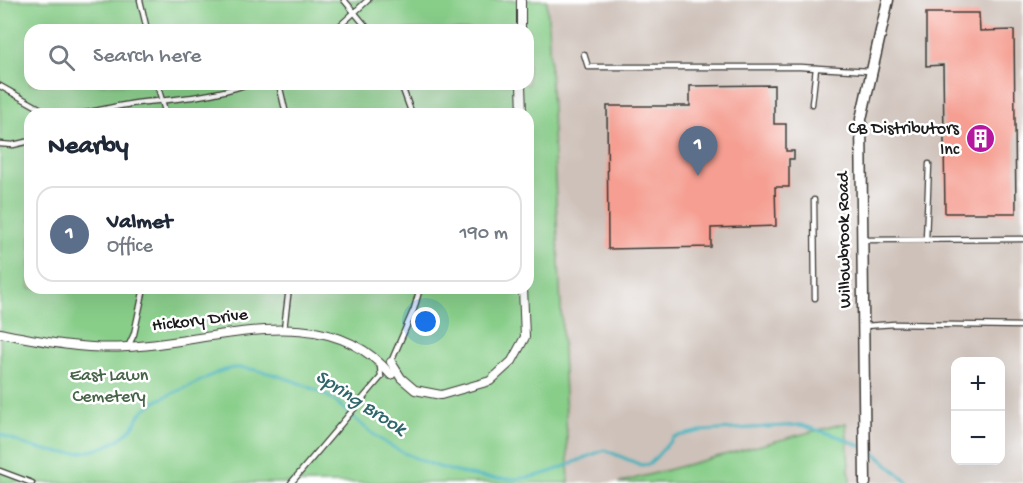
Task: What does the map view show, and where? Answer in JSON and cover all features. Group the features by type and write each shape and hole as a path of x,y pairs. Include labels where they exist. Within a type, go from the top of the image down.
{"street":[{"path":"520,0 521,24"},
{"name":"Willowbrook Road","path":"865,483 861,118 888,0"},
{"path":"521,90 522,108"},
{"path":"391,362 401,378 415,390 441,395 490,381 512,361 525,337 523,294"},
{"name":"Hickory Drive","path":"0,333 92,346 128,347 297,329 352,345 379,361 391,375"}],"lane":[{"path":"140,0 146,24"},
{"path":"344,0 364,24"},
{"path":"342,24 368,0"},
{"path":"584,54 588,67 816,68 870,71"},
{"path":"812,104 816,68"},
{"path":"0,86 39,108"},
{"path":"158,90 164,108"},
{"path":"120,108 227,90"},
{"path":"280,90 285,108"},
{"path":"403,90 410,108"},
{"path":"0,144 13,145 24,142"},
{"path":"926,240 929,164"},
{"path":"814,200 815,298"},
{"path":"861,240 1023,239"},
{"path":"128,347 134,334 143,294"},
{"path":"284,329 288,294"},
{"path":"391,362 418,294"},
{"path":"862,326 895,324 1023,326"},
{"path":"291,483 381,376 379,361"},
{"path":"0,471 32,483"}],"shaded area":[{"path":"547,0 1023,0 1023,483 569,483"}],"green space":[{"name":"East Lawn Cemetery","path":"0,0 547,0 569,483 0,483"},
{"path":"846,423 850,483 618,483 818,430"}],"building":[{"name":"CB Distributors Inc","path":"926,13 979,13 980,31 1014,30 1016,213 945,213 943,65 926,66"},
{"path":"774,85 774,124 786,124 786,151 794,151 794,159 789,159 789,187 775,187 776,226 711,228 711,247 608,249 607,106 690,106 690,86"}],"waterway":[{"name":"Spring Brook","path":"0,434 50,451 67,453 101,448 116,441 131,429 142,412 155,402 218,372 243,368 278,376 316,390 336,402 368,430 404,453 436,466 490,478 534,476 605,450 641,465 650,464 674,437 701,431 801,425 863,447"},
{"name":"Spring Brook","path":"869,450 909,483"}],"place":[{"name":"CB Distributors Inc","path":"980,139"},
{"name":"Valmet","path":"698,176"}]}
